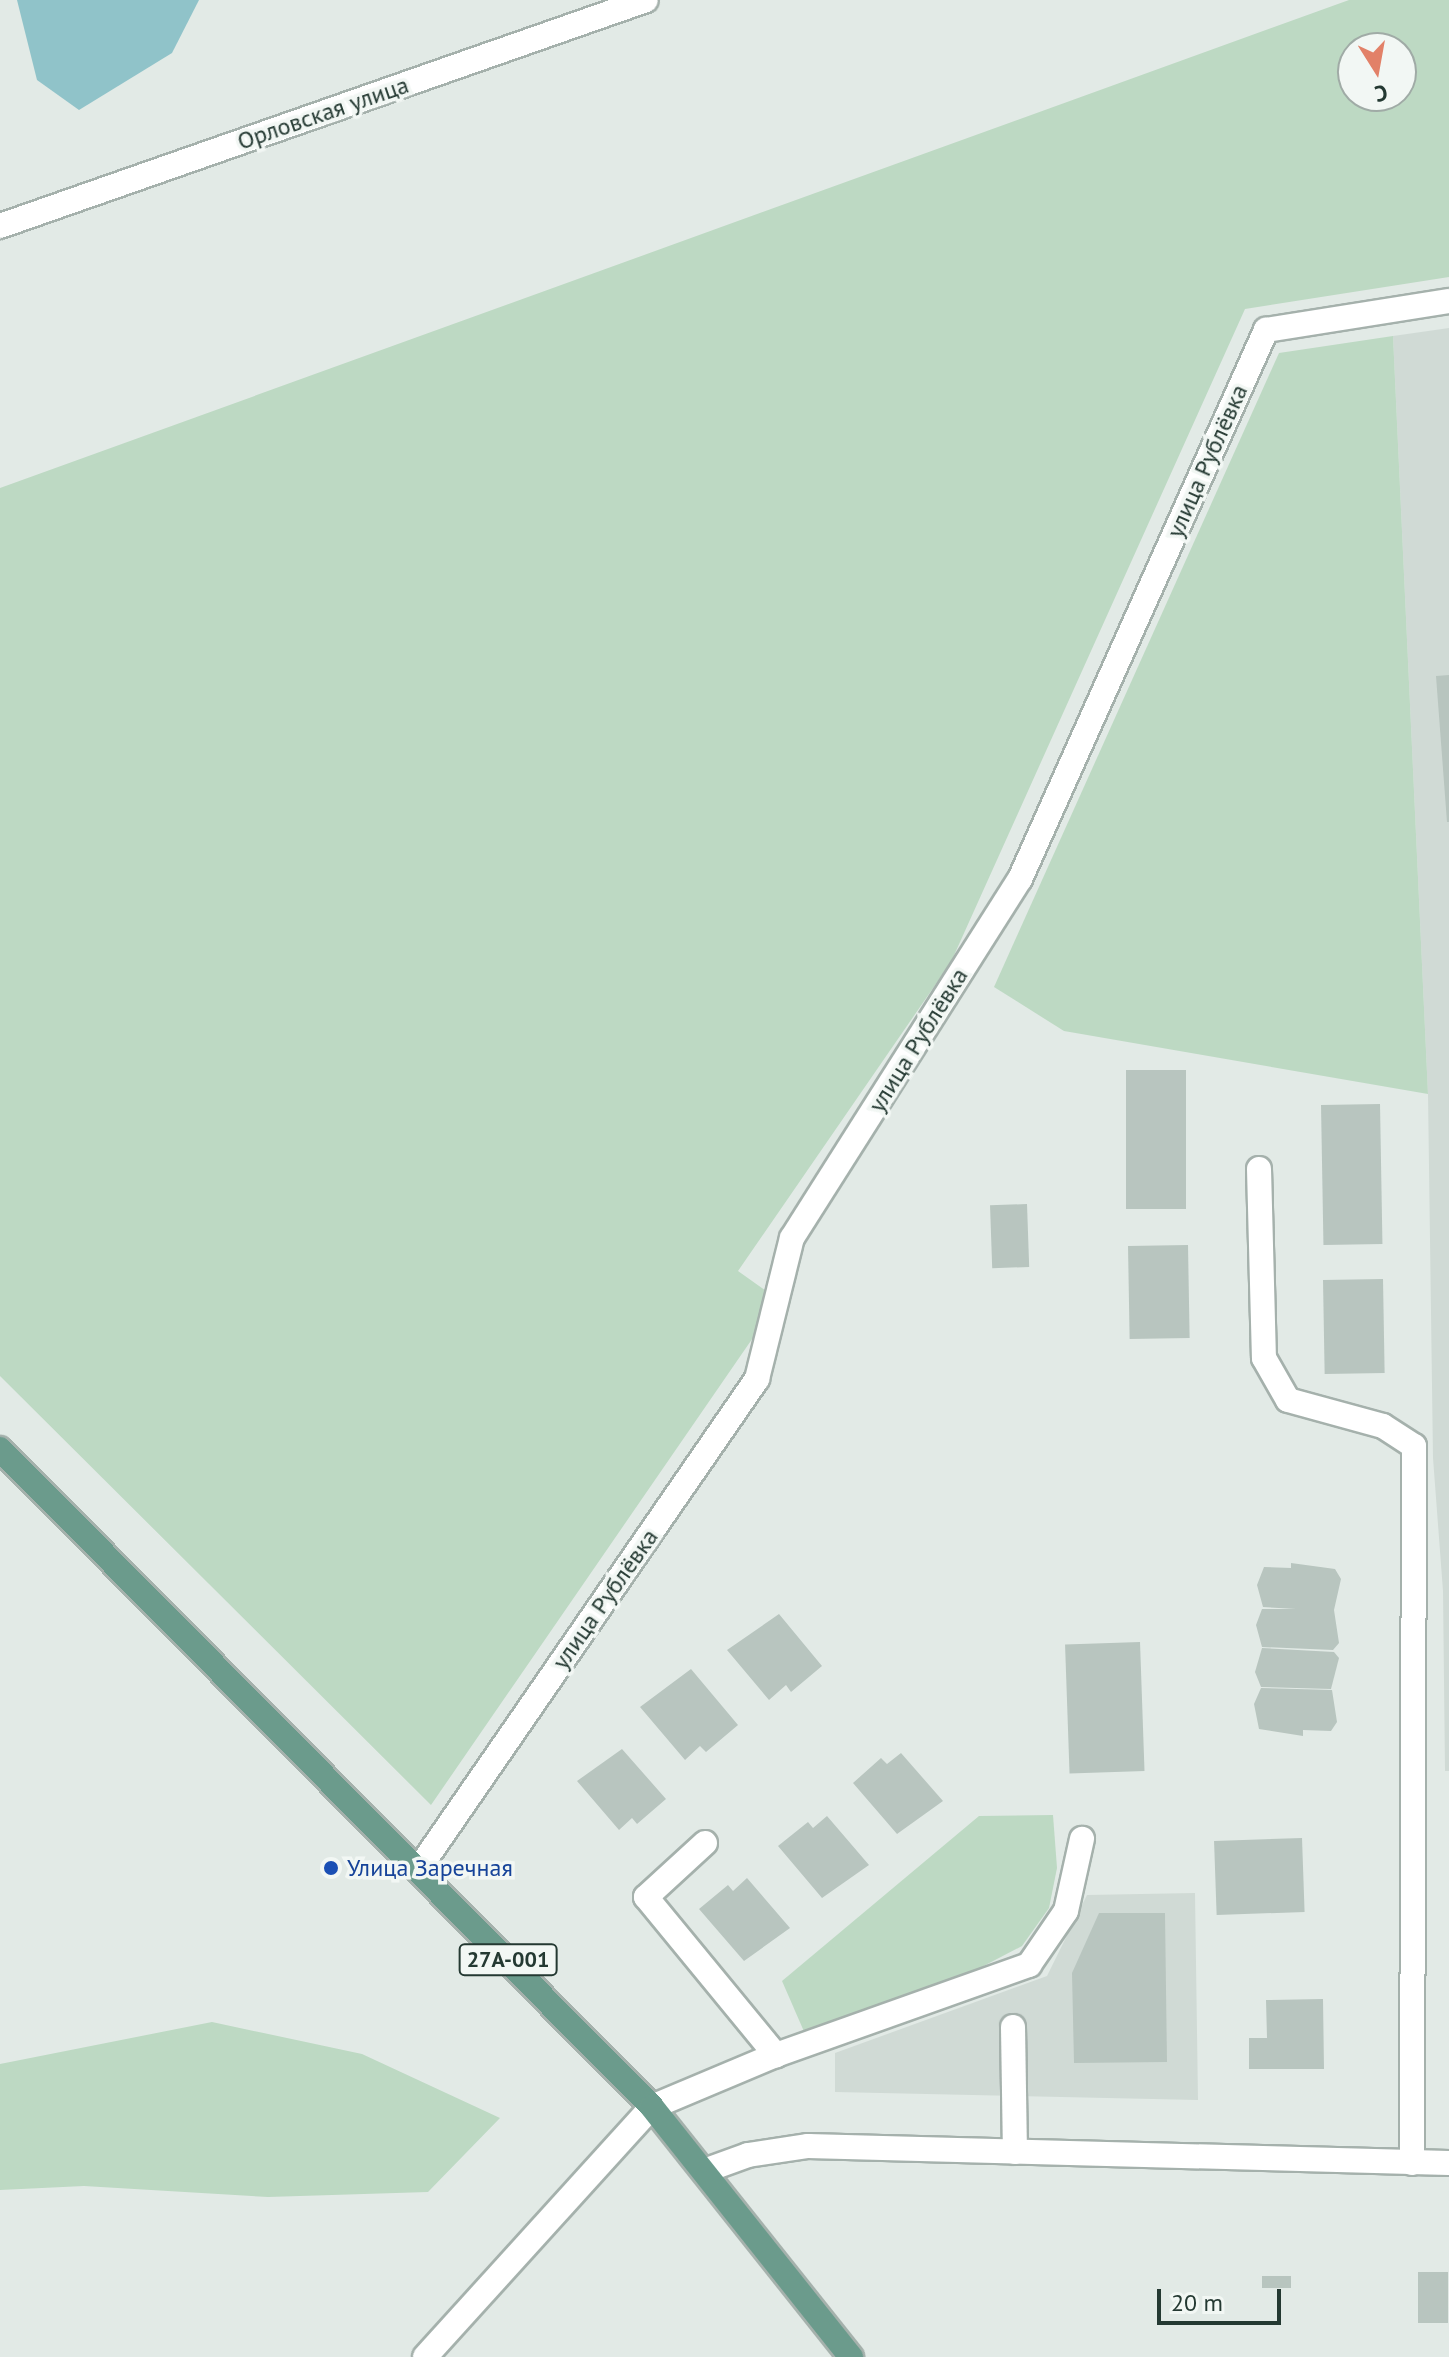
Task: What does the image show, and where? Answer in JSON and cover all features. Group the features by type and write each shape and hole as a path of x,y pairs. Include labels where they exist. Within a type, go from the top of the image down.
{"main road":[{"name":"27А-001","path":"0,1449 652,2107 851,2357"}],"street":[{"name":"Орловская улица","path":"0,226 646,0"},
{"name":"улица Рублёвка","path":"418,1870 757,1379 792,1238 1020,879 1266,330 1449,301"},
{"path":"1259,1169 1264,1358 1288,1400 1383,1426 1414,1446 1412,2163"},
{"path":"425,2357 652,2107 776,2055 1029,1965 1066,1911 1082,1839"},
{"path":"705,1843 646,1897 776,2055"},
{"path":"1013,2027 1015,2152"},
{"path":"704,2171 748,2155 808,2146 1449,2163"}],"shaded area":[{"path":"1449,328 1449,1771 1445,1771 1443,1591 1433,1458 1428,1094 1393,336"},
{"path":"1195,1893 1198,2100 835,2092 835,2053 1047,1976 1087,1895"}],"green space":[{"path":"1349,0 1449,0 1449,277 1245,309 951,962 738,1271 779,1300 431,1805 0,1376 0,488"},
{"path":"1393,336 1428,1094 1064,1031 994,987 1279,353"},
{"path":"1053,1815 1057,1868 1049,1908 1022,1946 974,1971 806,2036 782,1981 979,1816"},
{"path":"212,2022 362,2054 500,2118 428,2192 268,2197 84,2186 0,2190 0,2064"}],"water":[{"path":"17,0 199,0 172,53 79,110 37,80"}],"building":[{"path":"1449,675 1449,822 1447,822 1436,676"},
{"path":"1126,1070 1186,1070 1186,1209 1126,1209"},
{"path":"1380,1104 1382,1244 1323,1245 1321,1105"},
{"path":"1027,1204 1029,1267 992,1268 990,1205"},
{"path":"1188,1245 1190,1338 1130,1339 1128,1246"},
{"path":"1383,1279 1385,1373 1325,1374 1323,1280"},
{"path":"1291,1563 1335,1569 1341,1579 1334,1610 1339,1643 1333,1650 1262,1647 1256,1625 1262,1609 1296,1609 1263,1607 1257,1585 1264,1567 1291,1568"},
{"path":"779,1614 822,1666 791,1692 786,1685 769,1700 727,1650"},
{"path":"1140,1642 1145,1771 1070,1774 1065,1645"},
{"path":"1262,1648 1334,1652 1339,1658 1331,1689 1261,1687 1255,1672"},
{"path":"691,1669 738,1725 706,1752 700,1746 685,1760 640,1707"},
{"path":"1261,1688 1332,1690 1337,1722 1331,1731 1303,1730 1303,1736 1259,1729 1254,1704"},
{"path":"622,1749 666,1799 637,1824 632,1818 619,1830 577,1781"},
{"path":"901,1753 943,1801 897,1834 853,1783 881,1758 887,1764"},
{"path":"827,1816 869,1865 822,1898 778,1846 808,1822 813,1828"},
{"path":"1302,1838 1305,1912 1217,1915 1214,1841"},
{"path":"747,1878 790,1928 744,1961 699,1909 728,1885 733,1891"},
{"path":"1099,1913 1165,1913 1167,2062 1074,2063 1072,1973"},
{"path":"1323,1999 1324,2069 1249,2069 1249,2038 1267,2038 1266,2000"},
{"path":"1418,2272 1448,2272 1448,2323 1418,2323"},
{"path":"1262,2276 1291,2276 1291,2288 1262,2288"}],"place":[{"name":"Улица Заречная","path":"331,1868"}]}
